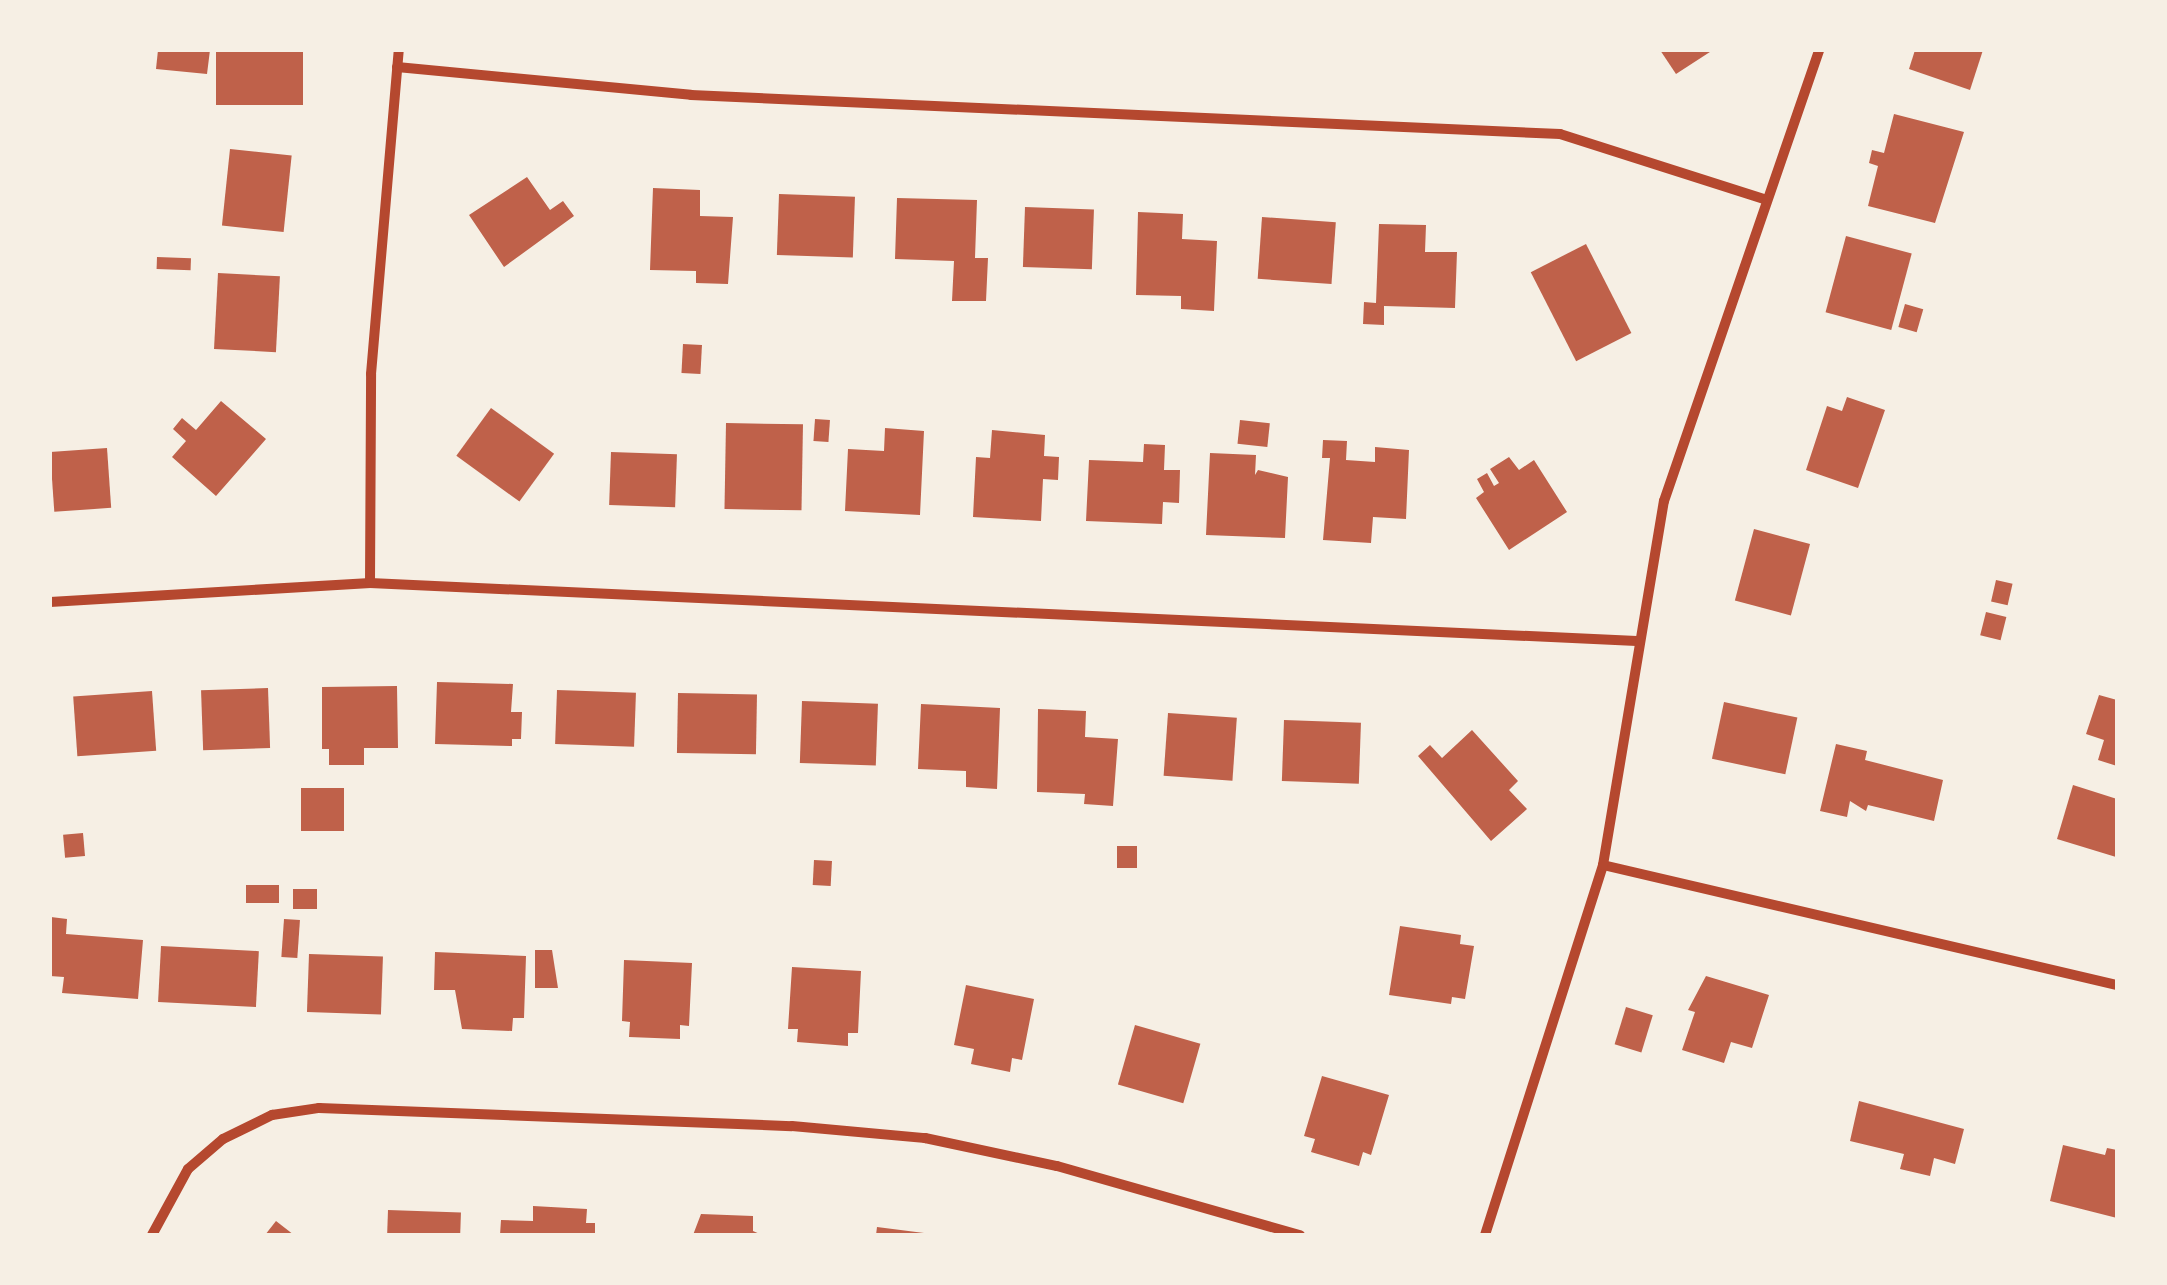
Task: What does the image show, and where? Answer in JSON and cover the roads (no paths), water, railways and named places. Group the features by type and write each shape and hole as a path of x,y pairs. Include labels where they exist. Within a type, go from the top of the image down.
{"street":[{"path":"370,584 371,374 399,50"},
{"path":"1484,1235 1603,865 1664,501 1764,200 1820,50"},
{"path":"398,67 691,95 1560,134 1764,200"},
{"path":"50,602 370,584 1638,642"},
{"path":"1603,865 2117,985"},
{"path":"152,1235 188,1168 223,1138 272,1114 319,1108 792,1126 925,1138 1057,1166 1300,1235"}]}
